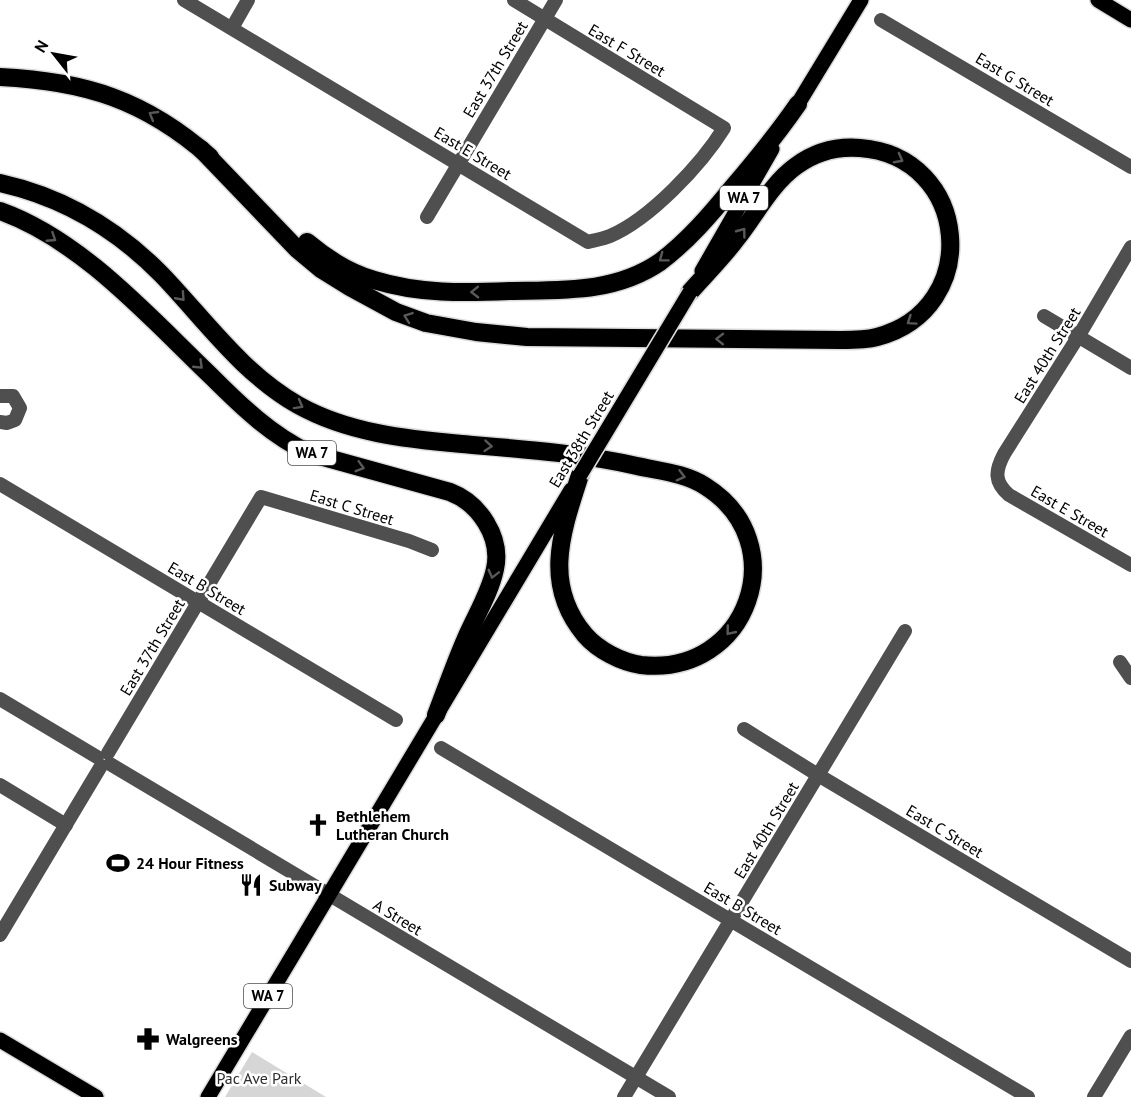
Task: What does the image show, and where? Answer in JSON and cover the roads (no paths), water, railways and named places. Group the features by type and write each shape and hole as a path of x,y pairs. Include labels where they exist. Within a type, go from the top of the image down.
{"highway":[{"path":"0,77 32,78 66,84 121,99 170,125 320,252 343,267 372,280 428,291 569,291 618,282 639,274 680,245 714,211 774,138 798,104"},
{"path":"201,149 297,249 321,269 350,287 396,312 426,323 476,332 527,337 841,340 876,338 912,321 933,300 950,264 951,246 947,216 933,187 923,176 899,158 871,149 853,147 827,150 815,154 790,170 736,239 690,292"},
{"path":"0,183 44,195 106,226 161,275 226,348 247,367 280,393 318,415 341,424 411,439 560,453 622,462 684,476 704,485 721,497 739,519 752,557 753,572 746,605 734,628 719,644 697,658 659,666 630,663 599,648 583,633 568,611 561,589 559,567 567,515 580,475"},
{"name":"WA 7","path":"0,211 46,233 80,257 126,295 246,410 291,445 309,453 450,492 478,511 491,534 495,551 495,570 436,715"}],"main road":[{"name":"East 38th Street","path":"329,895 690,292 798,104 861,0"},
{"path":"1098,0 1131,20"},
{"name":"WA 7","path":"208,1097 329,895"},
{"path":"0,1040 96,1097"}],"street":[{"name":"East E Street","path":"184,0 588,242 622,231 649,211 677,186 724,128"},
{"path":"232,28 248,0"},
{"name":"East F Street","path":"514,0 724,128"},
{"name":"East 37th Street","path":"426,217 556,0"},
{"name":"East G Street","path":"881,20 1131,167"},
{"name":"East 40th Street","path":"997,481 997,470 1004,454 1078,337 1131,247"},
{"path":"1044,316 1131,368"},
{"path":"0,396 13,396 20,408 15,420 7,423 0,422"},
{"name":"East E Street","path":"997,481 1009,495 1131,565"},
{"name":"East B Street","path":"0,484 396,720"},
{"name":"East 37th Street","path":"0,935 261,497"},
{"name":"East C Street","path":"261,497 410,541 432,550"},
{"name":"East 40th Street","path":"624,1097 905,631"},
{"path":"1120,662 1131,678"},
{"name":"A Street","path":"0,699 669,1097"},
{"name":"East C Street","path":"744,729 1131,961"},
{"name":"East B Street","path":"441,748 1028,1097"},
{"path":"0,785 66,825"},
{"path":"1095,1097 1131,1036"}],"place":[{"name":"Bethlehem Lutheran Church","path":"318,825"},
{"name":"24 Hour Fitness","path":"118,863"},
{"name":"Subway","path":"251,885"},
{"name":"Walgreens","path":"148,1039"}],"park label":[{"name":"Pac Ave Park","path":"259,1078"}]}
